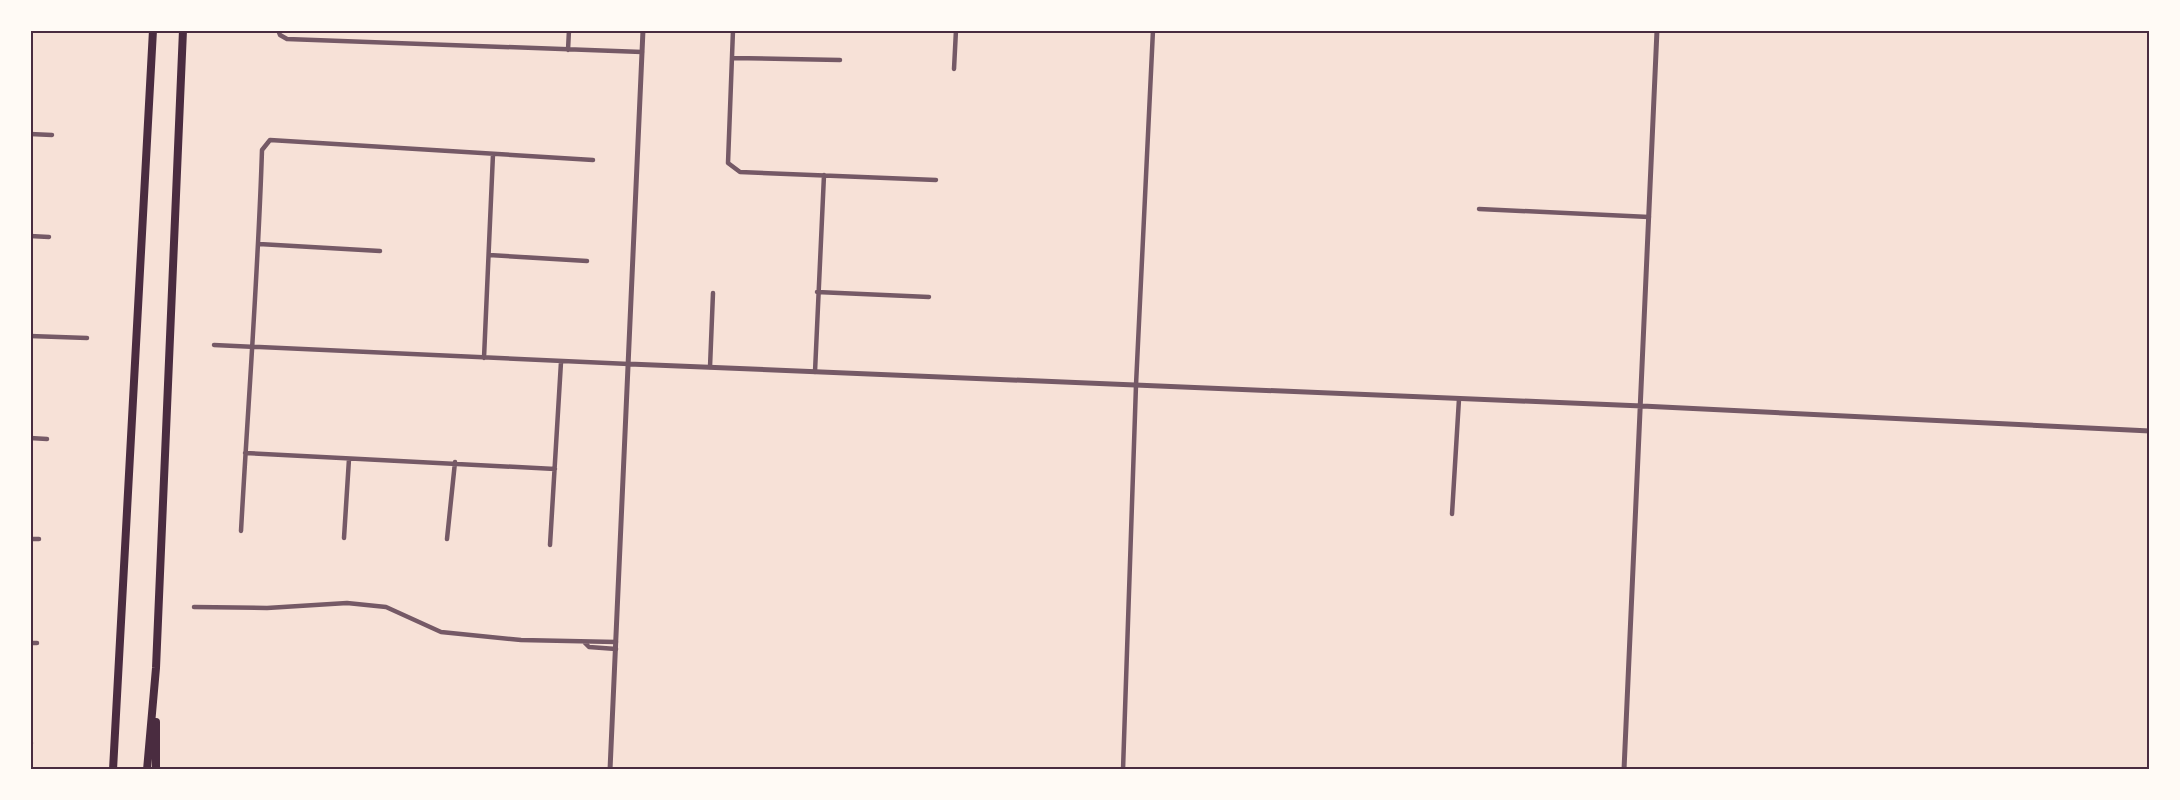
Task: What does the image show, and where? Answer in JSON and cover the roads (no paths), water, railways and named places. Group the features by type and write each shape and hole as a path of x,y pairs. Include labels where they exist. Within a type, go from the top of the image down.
{"highway":[{"path":"113,770 153,30"},
{"path":"156,770 156,668 183,30"},
{"path":"147,770 156,668"}],"street":[{"path":"568,50 569,30"},
{"path":"610,770 643,30"},
{"path":"733,30 728,163 740,172 936,180"},
{"path":"954,69 956,30"},
{"path":"1123,770 1136,385 1153,30"},
{"path":"1624,770 1657,30"},
{"path":"279,33 287,39 642,52"},
{"path":"732,58 840,60"},
{"path":"30,134 52,135"},
{"path":"241,531 254,347 262,150 265,144 270,140 593,160"},
{"path":"484,358 493,154"},
{"path":"815,372 824,175"},
{"path":"1479,209 1649,217"},
{"path":"30,236 49,237"},
{"path":"259,244 380,251"},
{"path":"489,255 587,261"},
{"path":"817,292 929,297"},
{"path":"710,367 713,293"},
{"path":"30,336 87,338"},
{"path":"214,345 561,362 1642,406 2150,431"},
{"path":"550,545 561,362"},
{"path":"1452,514 1459,399"},
{"path":"30,438 47,439"},
{"path":"245,453 455,462 555,469"},
{"path":"344,538 349,459"},
{"path":"447,539 455,462"},
{"path":"30,539 39,540"},
{"path":"194,607 267,608 347,603 386,607 441,632 511,639 585,643 590,640 616,642"},
{"path":"30,643 37,643"},
{"path":"585,643 589,647 616,649"}]}
